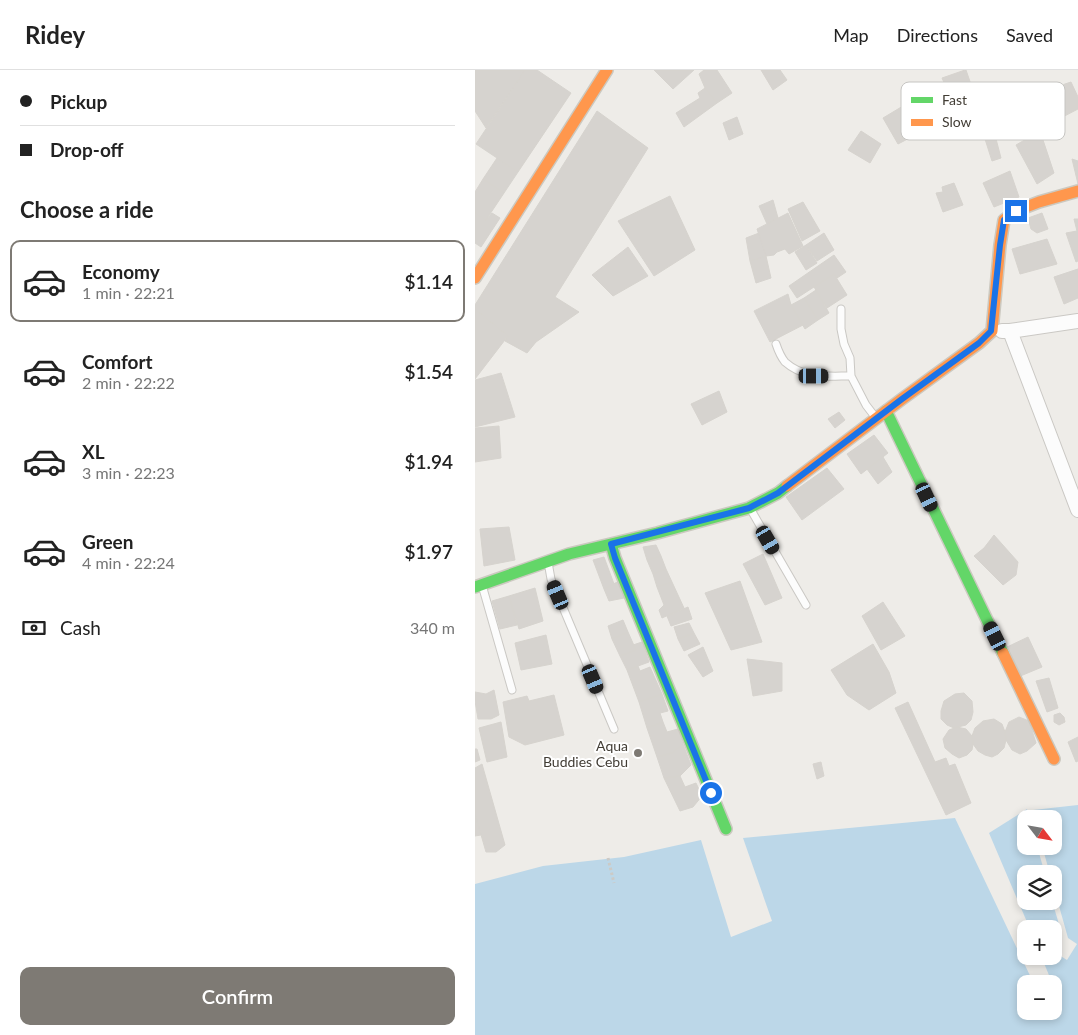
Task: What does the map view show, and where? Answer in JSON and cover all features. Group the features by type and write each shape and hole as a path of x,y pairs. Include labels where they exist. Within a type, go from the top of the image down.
{"street":[{"path":"475,278 483,259 607,70"},
{"path":"478,586 569,554 749,508 778,493 979,343 991,331 1004,220 1016,211 1039,202 1078,191"},
{"path":"991,331 1010,331 1078,321"},
{"path":"1010,331 1078,510"},
{"path":"886,411 1054,759"},
{"path":"611,544 615,558 726,829"}],"lane":[{"path":"841,309 841,329 849,358 851,376 866,405 876,418"},
{"path":"776,344 784,361 799,371 814,376 851,376"},
{"path":"749,508 806,606"},
{"path":"548,561 551,578 614,729"},
{"path":"478,586 512,690"}],"path":[{"path":"608,858 614,882"}],"water":[{"path":"1078,805 1078,1035 475,1035 475,884 543,866 624,857 701,840 731,937 772,921 743,838 955,818 1017,948 1017,965 1025,965 1030,975 1017,975 1017,1020 1062,1020 1062,975 1049,975 1045,965 1062,965 1062,957 1067,960 1077,944 1068,938 1060,910 1062,910 1062,865 1047,865 1045,855 1063,855 1063,810 1033,810"},
{"path":"1017,815 1017,855 1040,855 1042,865 1017,865 1017,899 989,833"},
{"path":"1022,910 1055,910 1058,920 1026,920"}],"building":[{"path":"475,70 525,70 486,128 475,111"},
{"path":"525,70 537,70 571,93 518,172 476,144"},
{"path":"654,70 694,70 673,89"},
{"path":"704,70 717,70 732,93 717,103 705,88 699,74"},
{"path":"761,70 780,70 787,80 773,90"},
{"path":"966,70 970,82 944,82 942,78"},
{"path":"1071,82 1078,97 1078,109 1065,116 1065,84"},
{"path":"705,88 717,103 684,127 676,113 700,98 698,93"},
{"path":"901,107 901,140 906,140 898,144 883,118"},
{"path":"597,111 648,148 555,297 579,312 536,342 527,353 505,341 508,336 475,309 475,305"},
{"path":"737,117 743,134 729,140 723,123"},
{"path":"861,131 881,144 870,163 848,150"},
{"path":"985,140 996,140 1001,158 992,161"},
{"path":"1025,140 1043,140 1054,173 1037,184 1016,145"},
{"path":"497,158 518,172 504,193 483,179"},
{"path":"1072,159 1078,161 1078,184"},
{"path":"1010,171 1019,197 994,207 983,183"},
{"path":"483,179 504,193 486,220 475,213 475,192"},
{"path":"954,183 963,205 943,212 936,193 943,192 942,187"},
{"path":"670,196 695,250 654,276 618,221"},
{"path":"773,200 778,218 767,224 759,206"},
{"path":"803,202 820,231 802,241 788,209"},
{"path":"475,213 486,220 492,213 500,218 481,247 475,243"},
{"path":"788,213 803,246 789,254 785,249 774,255 766,256 757,229"},
{"path":"1042,213 1048,229 1037,233 1031,229 1028,218"},
{"path":"1074,219 1078,219 1078,261 1076,262 1066,233 1077,231"},
{"path":"759,233 766,256 750,261 746,238"},
{"path":"824,233 834,250 817,261 806,245"},
{"path":"1047,239 1057,264 1020,274 1012,249"},
{"path":"806,245 817,263 806,270 795,252"},
{"path":"628,247 648,276 613,296 592,275"},
{"path":"834,255 846,272 837,278 834,274 797,298 789,286"},
{"path":"766,256 771,278 756,283 750,261"},
{"path":"1078,269 1078,298 1064,304 1054,277"},
{"path":"834,274 847,295 827,308 814,287"},
{"path":"816,290 829,313 818,320 804,298"},
{"path":"788,294 791,305 803,325 770,342 754,311"},
{"path":"804,298 818,320 805,329 791,305"},
{"path":"475,309 508,336 475,379"},
{"path":"501,373 515,417 475,427 475,380"},
{"path":"719,391 727,412 702,425 691,404"},
{"path":"839,412 845,420 835,428 828,419"},
{"path":"499,426 501,458 475,462 475,428"},
{"path":"874,435 888,453 861,474 847,454"},
{"path":"883,457 892,472 878,484 867,469"},
{"path":"827,468 844,489 802,520 786,497"},
{"path":"509,527 515,560 484,566 480,529"},
{"path":"994,535 1018,562 1016,575 1003,585 974,556 984,548"},
{"path":"656,545 661,556 647,560 643,547"},
{"path":"763,554 782,598 765,605 743,564"},
{"path":"661,556 666,569 653,574 647,560"},
{"path":"604,557 614,584 604,589 593,560"},
{"path":"666,569 672,582 657,587 653,574"},
{"path":"621,580 629,597 609,601 604,589"},
{"path":"740,581 762,642 731,650 705,593"},
{"path":"672,582 684,608 662,618 659,610 664,605 657,587"},
{"path":"535,588 543,621 519,629 509,596"},
{"path":"509,596 517,625 500,629 492,601"},
{"path":"883,602 905,636 881,650 862,616"},
{"path":"688,607 692,619 671,626 667,616"},
{"path":"623,620 628,632 612,639 608,626"},
{"path":"689,623 694,633 678,639 674,627"},
{"path":"628,632 636,650 620,656 612,639"},
{"path":"694,633 700,644 684,651 678,639"},
{"path":"546,635 552,664 521,670 515,643"},
{"path":"1028,637 1042,667 1018,677 1005,648"},
{"path":"642,642 649,662 627,670 620,656 636,650 633,645"},
{"path":"873,644 889,672 896,693 869,710 847,695 831,670"},
{"path":"703,647 713,671 703,677 688,655"},
{"path":"747,659 782,663 782,691 753,696"},
{"path":"638,666 640,671 650,667 662,694 639,702 627,670"},
{"path":"1049,678 1058,708 1047,712 1036,681"},
{"path":"494,690 499,715 491,719 478,719 475,692 486,694"},
{"path":"964,693 972,701 973,712 971,720 966,725 954,728 947,725 941,719 941,711 944,701 955,694"},
{"path":"662,694 668,711 660,713 663,722 647,728 639,702"},
{"path":"554,695 564,735 525,745 509,737 503,702 527,696 529,701"},
{"path":"908,702 935,762 946,758 949,766 955,764 971,803 946,815 895,708"},
{"path":"1060,713 1064,717 1065,722 1059,725 1054,722 1054,715"},
{"path":"1019,717 1029,721 1036,743 1020,754 1012,750 1006,740 1005,732 1009,722"},
{"path":"994,719 1002,724 1006,740 1004,748 992,757 978,751 973,744 972,736 975,728 983,721"},
{"path":"501,722 507,757 487,762 479,728"},
{"path":"663,722 667,732 678,729 683,744 672,753 657,757 647,728"},
{"path":"957,727 966,729 972,736 973,744 972,750 967,755 959,758 945,748 943,739 949,730"},
{"path":"1078,737 1078,761 1076,762 1068,742"},
{"path":"683,744 691,765 680,776 664,778 657,757 672,753"},
{"path":"475,749 477,749 480,760 475,762"},
{"path":"821,762 824,776 817,779 813,764"},
{"path":"482,764 505,845 496,852 486,852 475,814 475,768"},
{"path":"680,776 685,787 696,783 702,796 693,807 680,811 664,778"},
{"path":"475,814 481,835 475,836"}],"traffic: fast":[{"path":"886,411 1003,653"},
{"path":"475,587 569,554 749,508 778,493 787,486"},
{"path":"611,544 615,558 726,829"}],"traffic: slow":[{"path":"475,278 607,70"},
{"path":"787,486 979,343 992,331 1004,220 1016,211 1039,202 1078,191"},
{"path":"1003,653 1054,759"}],"place":[{"name":"Aqua Buddies Cebu","path":"638,753"}],"route":[{"path":"711,793 615,558 611,544 749,508 778,493 979,343 991,331 1004,220 1016,211"}]}
